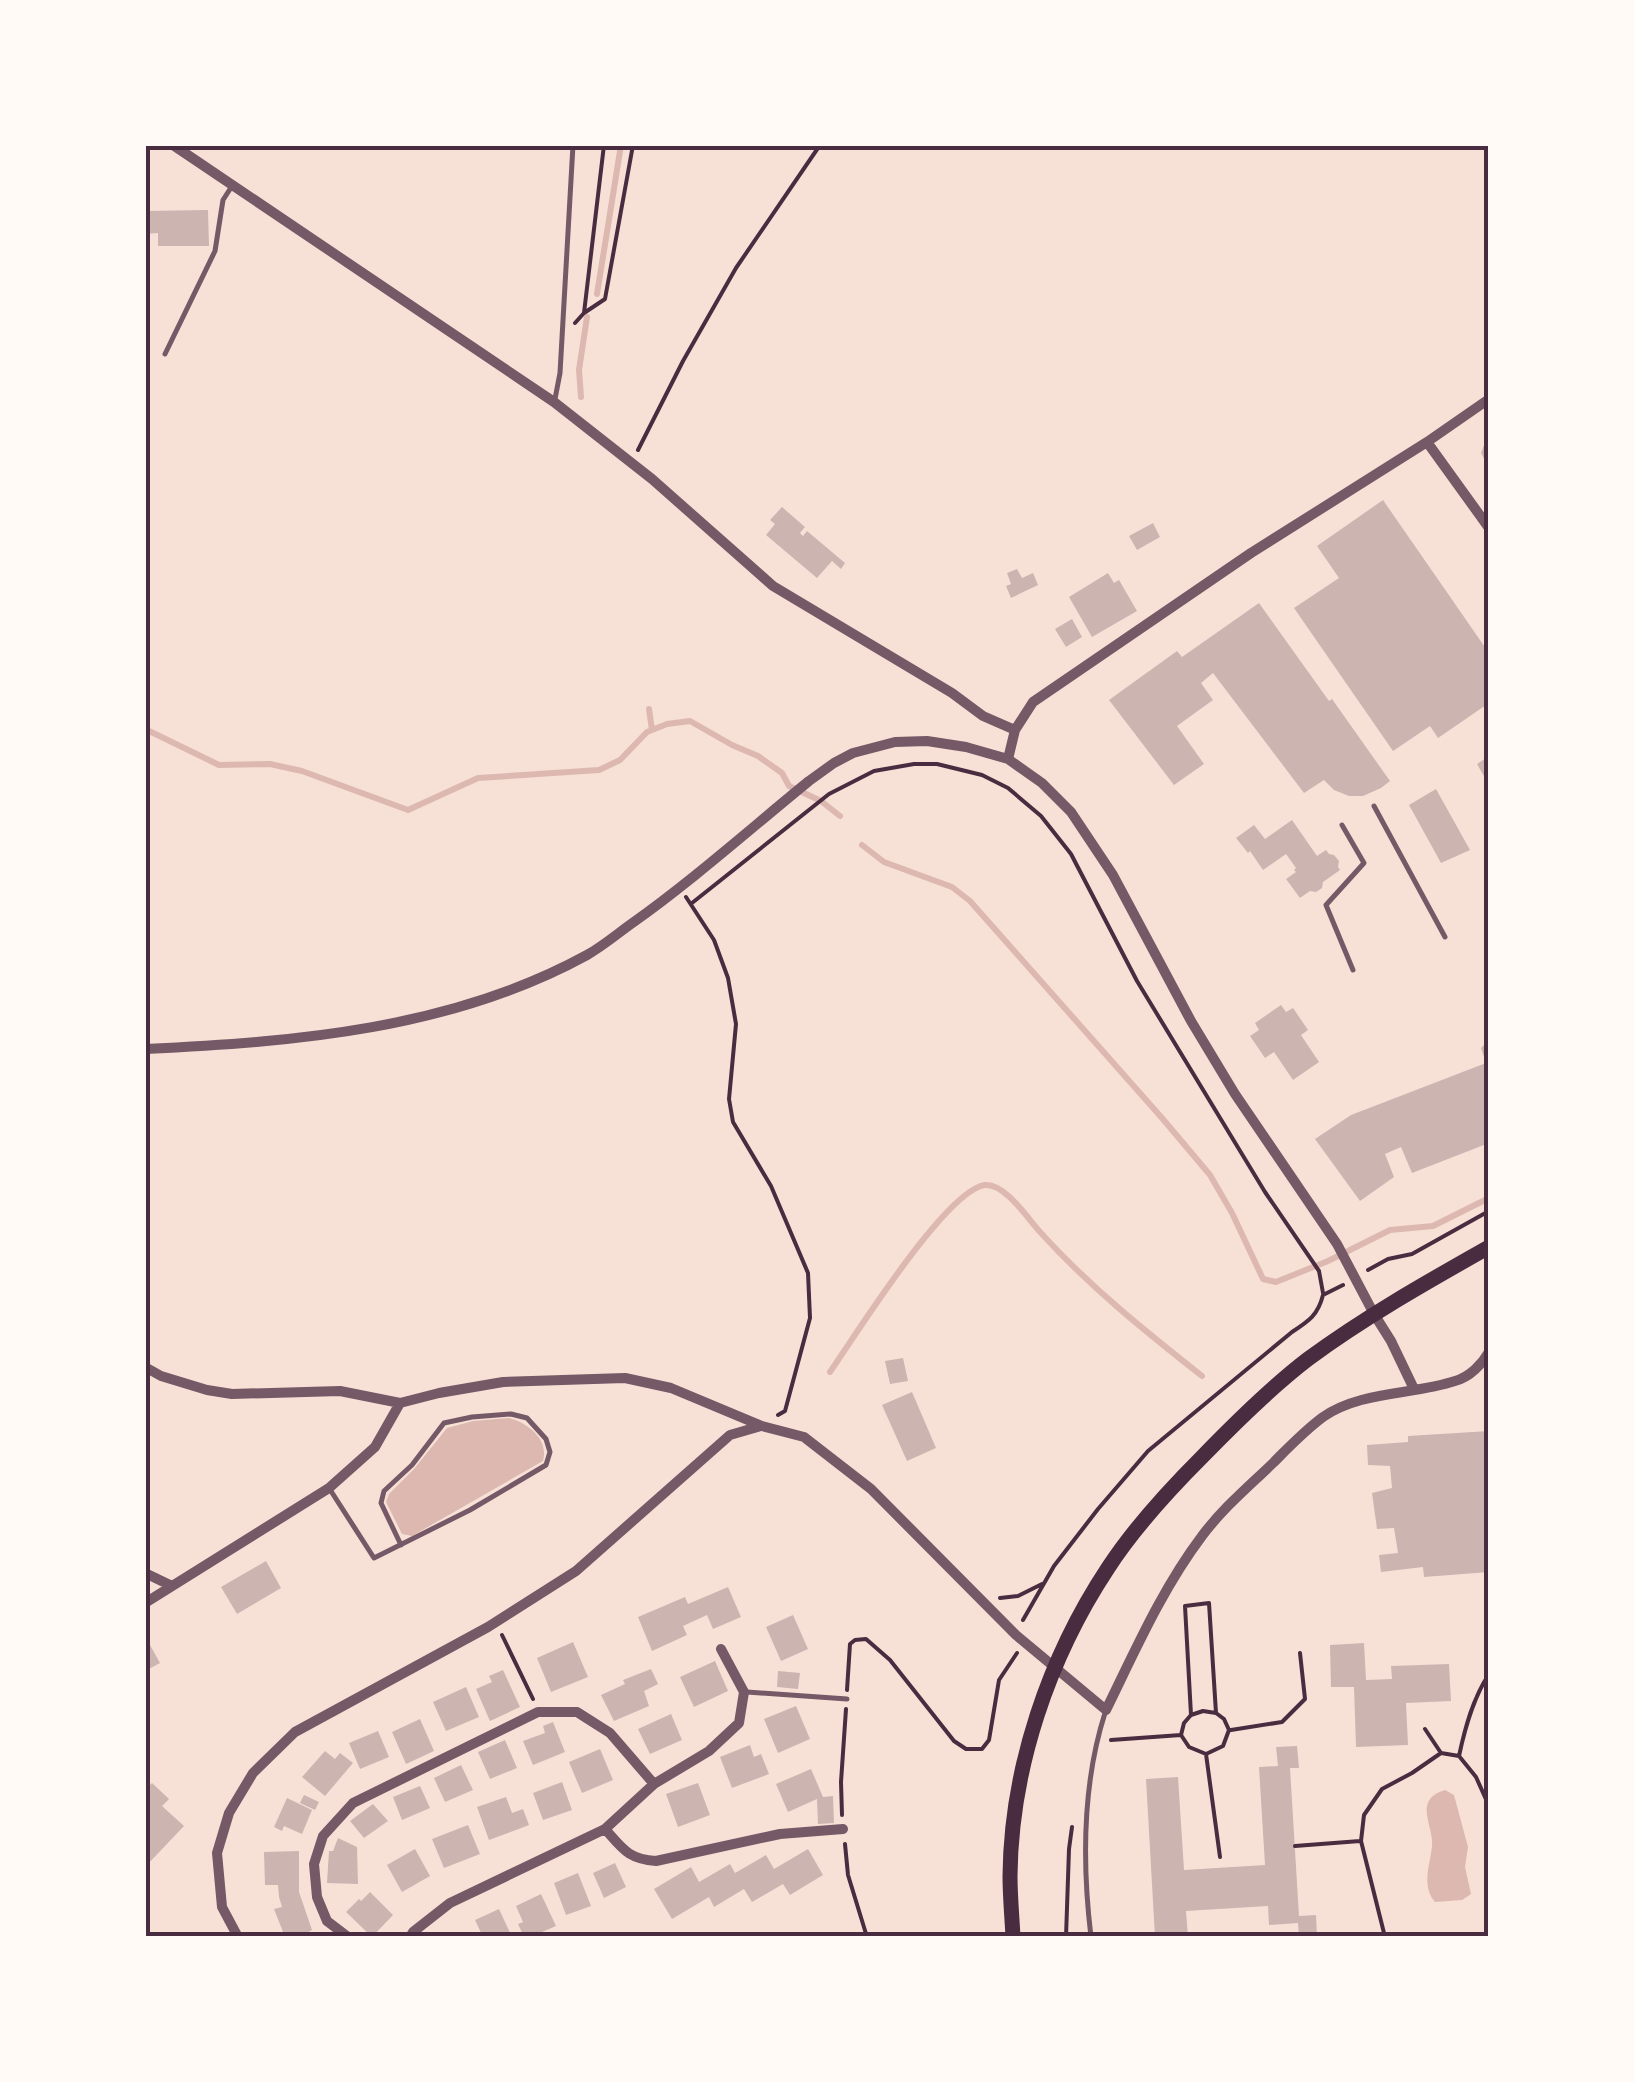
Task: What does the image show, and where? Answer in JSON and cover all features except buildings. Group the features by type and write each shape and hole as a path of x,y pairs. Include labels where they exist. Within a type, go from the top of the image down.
{"main road":[{"path":"1014,1937 1010,1876 1023,1768 1041,1704 1077,1618 1109,1565 1184,1475 1238,1420 1306,1361 1374,1314 1489,1247"}],"street":[{"path":"173,145 554,402 632,463 774,586 983,716 1016,730"},
{"path":"1008,759 1016,730 1033,702 1251,553 1489,399"},
{"path":"1428,442 1489,528"},
{"path":"145,1050 313,1038 461,1008 522,986 589,954 650,910 809,781 853,753 895,742 927,741 966,747 1008,759 1042,783 1071,812 1094,844 1235,1094 1337,1244 1414,1389"},
{"path":"145,1367 161,1376 232,1394 340,1391 400,1404 503,1382 625,1378 671,1388 762,1426 804,1437 870,1490 1016,1635 1106,1710 1157,1605 1202,1536 1233,1500 1320,1419 1335,1410 1458,1380 1482,1364 1489,1352"},
{"path":"145,1602 329,1488 375,1447 400,1404"},
{"path":"238,1937 222,1907 217,1853 228,1814 253,1773 295,1732 496,1622 576,1571 730,1435 762,1426"},
{"path":"145,1573 172,1586"},
{"path":"410,1937 450,1903 606,1829 654,1784 709,1750 739,1723 744,1692 721,1649"},
{"path":"348,1937 327,1921 316,1896 314,1864 323,1836 353,1803 538,1712 577,1712 610,1733 654,1784"},
{"path":"606,1829 639,1860 656,1861 780,1834 843,1829"}],"lane":[{"path":"554,402 560,374 574,145"},
{"path":"165,354 214,251 223,200 232,186"},
{"path":"1374,806 1445,936"},
{"path":"1342,825 1364,864 1326,905 1352,970"},
{"path":"329,1488 374,1558 401,1545 470,1510 546,1465 550,1452 546,1439 527,1418 511,1414 444,1424 412,1465 384,1491 381,1503 401,1545"},
{"path":"744,1692 847,1699"},
{"path":"1091,1937 1086,1896 1086,1795 1106,1710"}],"path":[{"path":"584,314 604,145"},
{"path":"562,338 584,314 605,300 632,145"},
{"path":"632,463 736,268 820,145"},
{"path":"762,1426 786,1411 810,1318 808,1273 771,1186 733,1122 729,1099 736,1024 728,978 714,940 692,903 829,794 874,771 938,764 982,775 1024,800 1071,854 1137,980 1266,1192 1320,1271 1323,1296 1312,1319 1148,1451 1098,1509 1042,1584 1016,1635 1017,1655 1000,1680 990,1740 982,1749 966,1749 954,1742 890,1660 866,1639 850,1644 843,1829 848,1875 867,1937"},
{"path":"1323,1296 1388,1259 1412,1254 1489,1211"},
{"path":"976,1594 1018,1596 1042,1584"},
{"path":"1191,1715 1185,1606 1208,1603 1216,1713"},
{"path":"496,1622 538,1712"},
{"path":"1229,1730 1282,1722 1305,1699 1300,1653"},
{"path":"1459,1756 1480,1687 1489,1674"},
{"path":"1203,1711 1216,1713 1229,1730 1222,1746 1206,1754 1189,1748 1180,1735 1191,1715 1203,1711"},
{"path":"1425,1729 1441,1752 1459,1756 1476,1777 1489,1806"},
{"path":"1096,1741 1180,1735"},
{"path":"1385,1937 1361,1841 1364,1815 1382,1789 1441,1752"},
{"path":"1206,1754 1220,1857"},
{"path":"1066,1937 1068,1849 1077,1806 1086,1795"},
{"path":"1295,1846 1361,1841"}],"shaded area":[{"path":"509,1418 540,1439 543,1461 412,1536 402,1534 386,1502 389,1494 447,1428"},
{"path":"1445,1790 1454,1795 1468,1847 1465,1867 1471,1894 1462,1900 1435,1902 1427,1882 1432,1838 1427,1807 1435,1794"}],"waterway":[{"path":"597,294 621,145"},
{"path":"581,397 579,370 587,317"},
{"path":"649,709 652,730"},
{"path":"145,729 219,765 270,764 302,771 408,810 478,778 599,770 620,760 647,732 690,721 758,756 782,773 789,786 821,801 840,816"},
{"path":"862,845 884,862 952,887 970,901 1210,1175 1263,1279 1276,1282 1390,1230 1433,1226 1489,1198"},
{"path":"830,1372 925,1237 968,1193 985,1185 1008,1196 1098,1290 1202,1376"}]}
